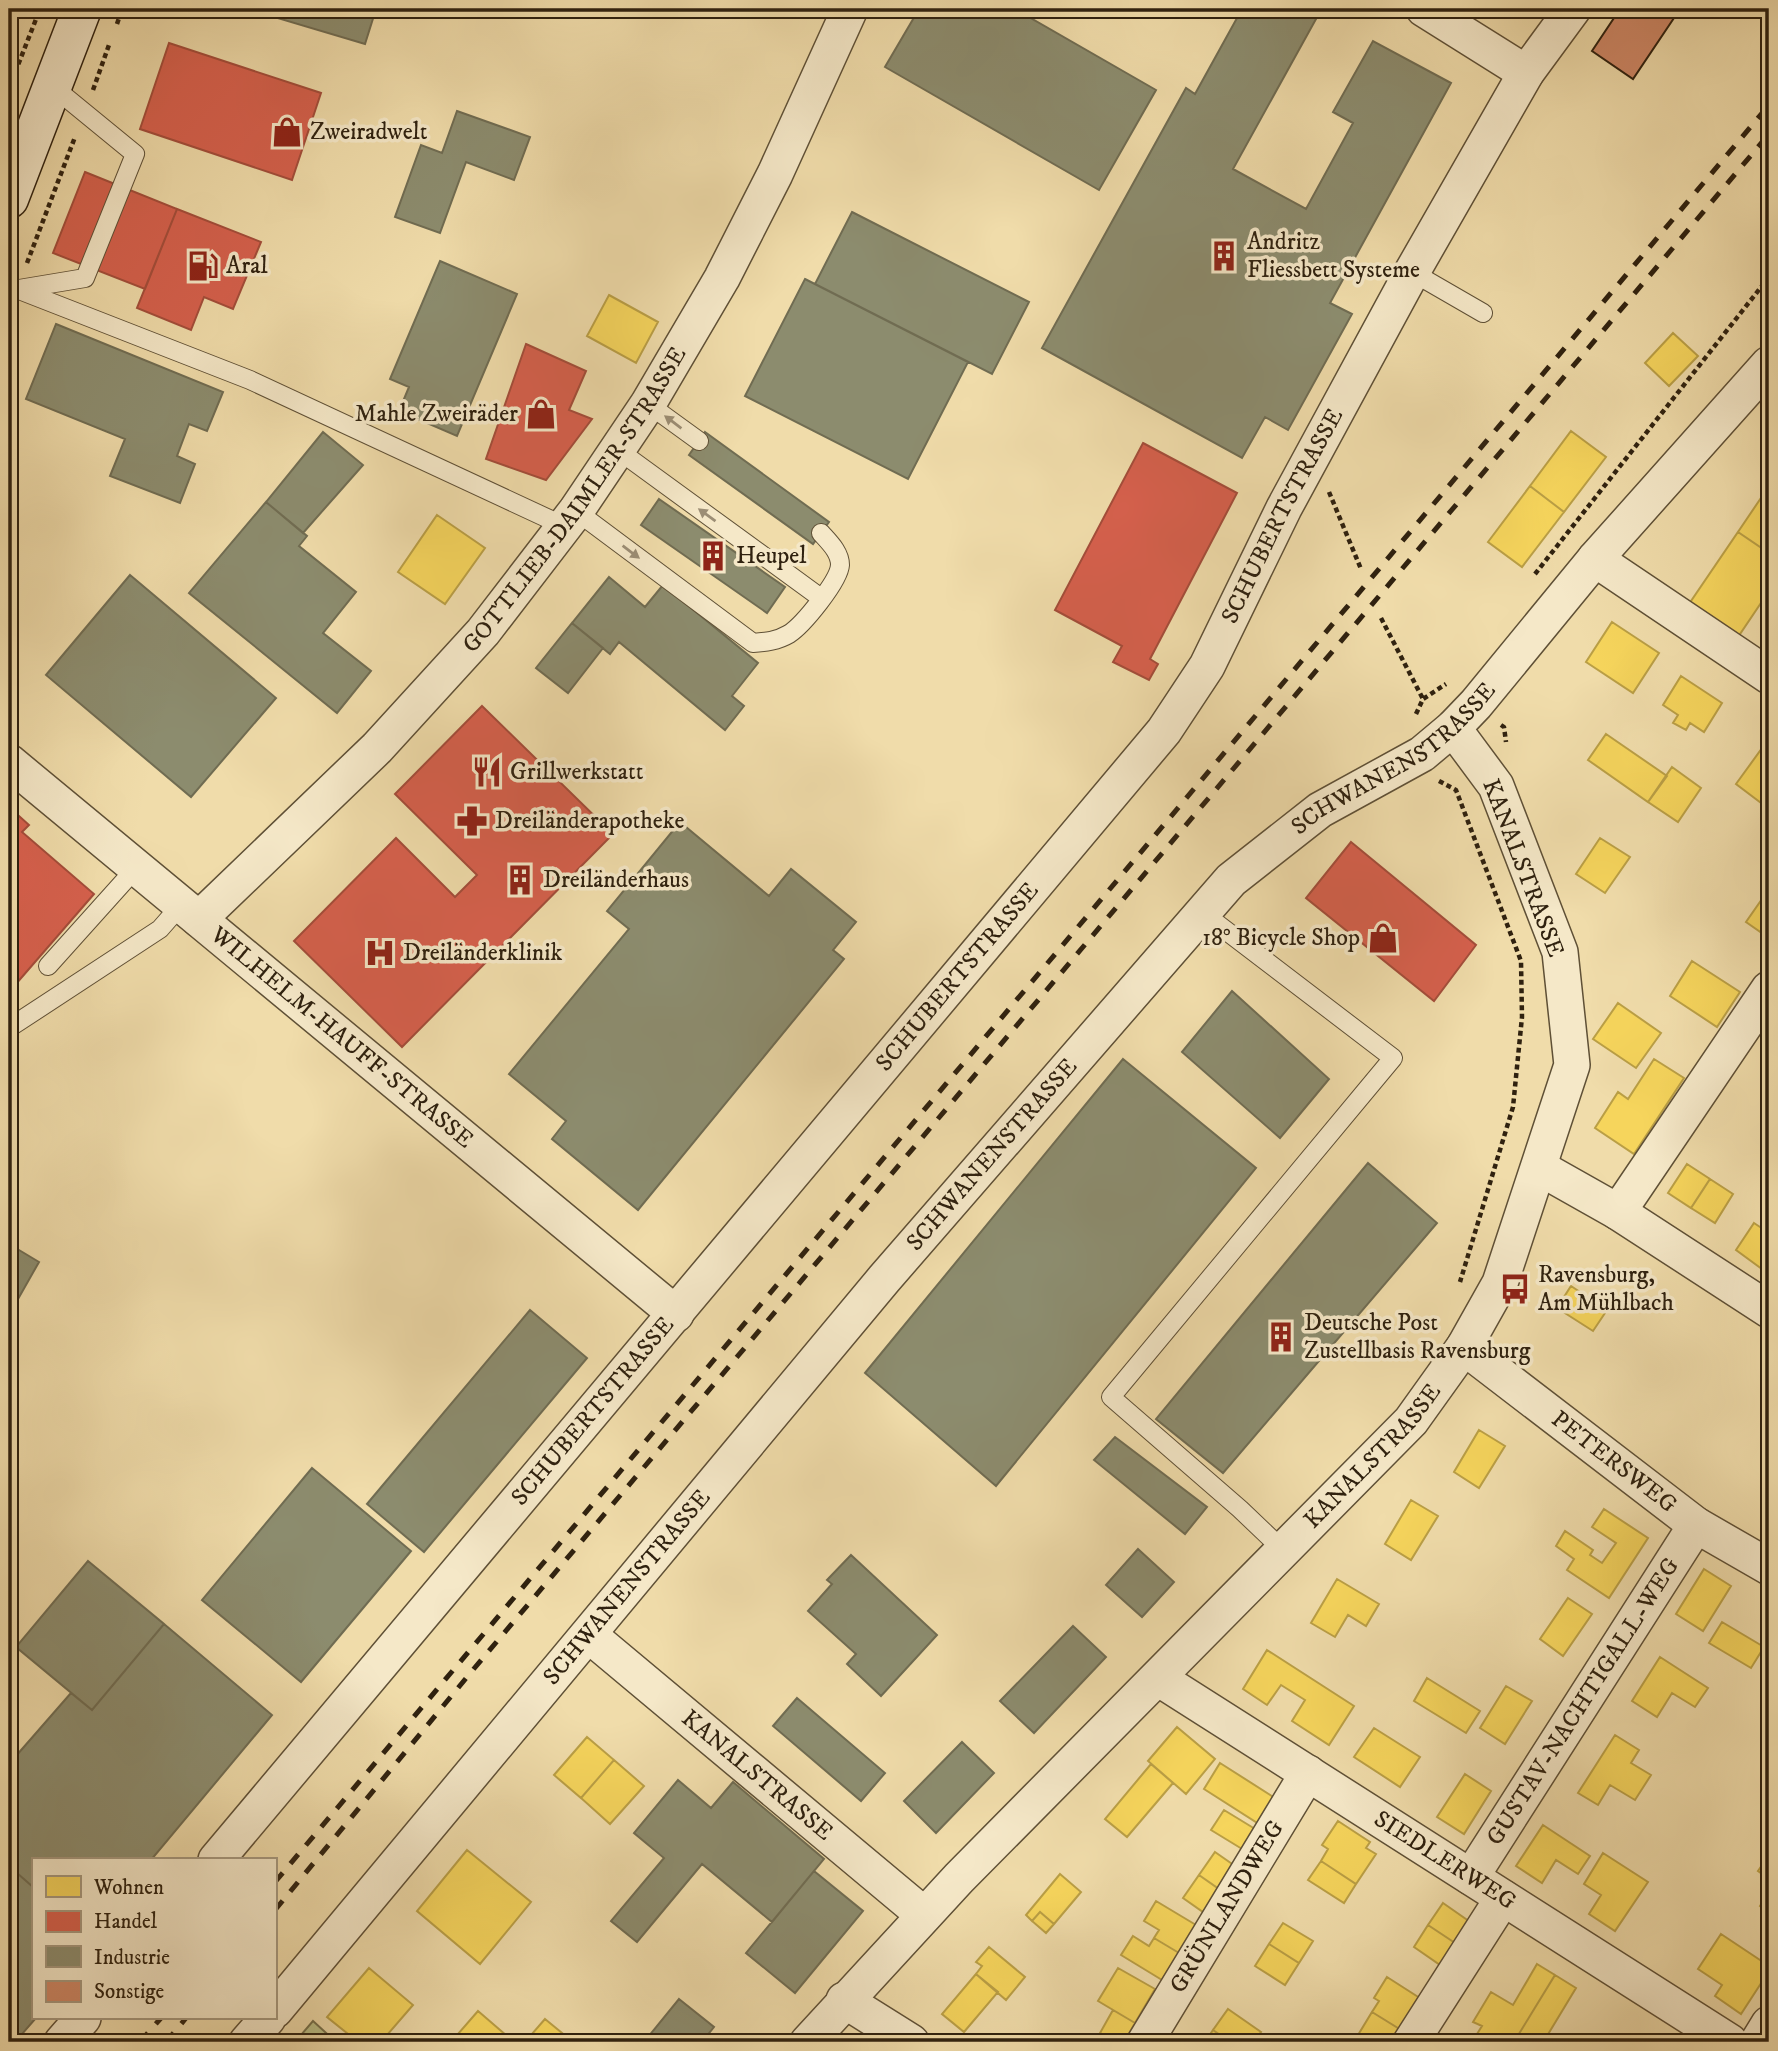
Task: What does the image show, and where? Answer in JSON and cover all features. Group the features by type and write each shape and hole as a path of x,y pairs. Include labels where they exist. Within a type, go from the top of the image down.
{"main road":[{"path":"9,199 82,9"}],"street":[{"name":"GOTTLIEB-DAIMLER-STRASSE","path":"190,912 377,748 483,632 570,518 648,404 722,278 769,186 850,9"},
{"path":"1423,9 1526,74"},
{"name":"SCHUBERTSTRASSE","path":"218,1858 1164,731 1207,666 1284,508 1412,272 1526,74 1573,9"},
{"name":"SCHWANENSTRASSE","path":"276,2009 884,1279 1231,880 1320,810 1422,754 1453,728 1476,704 1595,559 1769,364"},
{"path":"1595,559 1769,676"},
{"name":"KANALSTRASSE","path":"808,2042 924,1915 1411,1421 1464,1347 1500,1283 1572,1065 1560,952 1496,786 1453,728"},
{"name":"WILHELM-HAUFF-STRASSE","path":"9,762 676,1314"},
{"path":"1618,1212 1769,989"},
{"path":"1540,1168 1618,1212 1769,1310"},
{"name":"PETERSWEG","path":"1464,1347 1696,1525 1767,1561"},
{"name":"GUSTAV-NACHTIGALL-WEG","path":"1471,1877 1696,1525"},
{"name":"KANALSTRASSE","path":"589,1635 924,1915"},
{"name":"SIEDLERWEG","path":"1158,1678 1730,2042"},
{"name":"GRÜNLANDWEG","path":"1145,2042 1308,1773"},
{"path":"1411,2042 1503,1898"},
{"path":"844,2000 911,2042"},
{"path":"62,2042 81,2020"},
{"path":"247,2042 266,2020"},
{"path":"1758,2042 1769,2024"}],"lane":[{"path":"13,288 85,278 135,154 52,86"},
{"path":"1412,272 1483,313"},
{"path":"13,288 250,380 570,518 753,643 773,641 791,632 836,579 840,564 836,550 821,533"},
{"path":"648,404 699,441"},
{"path":"618,450 821,598"},
{"path":"48,966 136,868"},
{"path":"9,1028 190,912"},
{"path":"1203,913 1392,1058 1111,1397 1283,1550"}],"path":[{"path":"9,88 40,9"},
{"path":"9,324 13,288 84,113 122,9"},
{"path":"1530,581 1769,277"},
{"path":"1307,468 1328,489 1361,569"},
{"path":"1381,618 1423,699 1448,683"},
{"path":"1435,779 1456,790 1521,961 1522,1017 1513,1107 1458,1288"}],"green space":[{"path":"313,2021 336,2042 295,2042"}],"building: Wohnen":[{"path":"609,295 658,322 636,363 587,336"},
{"path":"1673,333 1698,356 1669,386 1645,363"},
{"path":"1571,431 1606,457 1564,512 1530,486"},
{"path":"1530,486 1564,512 1522,567 1488,542"},
{"path":"1769,486 1769,553 1738,532"},
{"path":"437,515 485,548 445,604 398,572"},
{"path":"1738,532 1769,553 1769,591 1738,637 1689,604"},
{"path":"1612,622 1659,653 1633,693 1586,662"},
{"path":"1681,676 1722,703 1704,732 1690,723 1686,730 1673,723 1678,715 1663,705"},
{"path":"1606,734 1667,776 1648,802 1588,760"},
{"path":"1765,744 1769,747 1769,809 1736,784"},
{"path":"1672,767 1701,788 1678,822 1648,802"},
{"path":"1600,838 1630,857 1605,893 1576,874"},
{"path":"1769,889 1769,938 1746,922"},
{"path":"1692,961 1740,992 1717,1027 1670,996"},
{"path":"1618,1003 1661,1033 1636,1068 1593,1039"},
{"path":"1654,1059 1684,1078 1634,1154 1595,1128 1618,1092 1628,1099"},
{"path":"1687,1164 1710,1179 1691,1208 1668,1193"},
{"path":"1710,1179 1733,1194 1715,1223 1691,1208"},
{"path":"1754,1223 1769,1233 1769,1267 1766,1272 1736,1250"},
{"path":"1571,1286 1607,1310 1593,1331 1557,1308"},
{"path":"1479,1430 1505,1446 1479,1488 1454,1472"},
{"path":"1411,1500 1438,1516 1411,1560 1385,1544"},
{"path":"1604,1509 1648,1538 1609,1598 1567,1570 1574,1559 1556,1546 1565,1531 1593,1550 1590,1555 1602,1563 1616,1543 1592,1527"},
{"path":"1704,1569 1731,1586 1703,1631 1676,1614"},
{"path":"1337,1579 1379,1604 1366,1626 1348,1615 1335,1637 1311,1623"},
{"path":"1568,1598 1592,1614 1563,1656 1540,1639"},
{"path":"1722,1622 1764,1647 1751,1668 1709,1643"},
{"path":"1267,1650 1354,1706 1329,1745 1292,1721 1305,1700 1281,1685 1267,1705 1243,1689"},
{"path":"1660,1657 1708,1688 1695,1707 1672,1693 1657,1717 1632,1701"},
{"path":"1427,1678 1480,1711 1466,1733 1414,1701"},
{"path":"1506,1686 1532,1701 1505,1744 1480,1728"},
{"path":"1177,1727 1215,1759 1186,1794 1148,1761"},
{"path":"1374,1728 1420,1757 1400,1787 1354,1757"},
{"path":"1615,1735 1639,1750 1631,1763 1651,1775 1635,1800 1610,1785 1598,1805 1578,1793"},
{"path":"587,1737 614,1760 581,1798 554,1775"},
{"path":"614,1760 644,1786 610,1824 581,1798"},
{"path":"1220,1763 1275,1798 1259,1824 1204,1789"},
{"path":"1151,1764 1173,1783 1127,1837 1105,1819"},
{"path":"1465,1774 1491,1791 1464,1834 1437,1817"},
{"path":"1224,1810 1260,1832 1247,1852 1211,1830"},
{"path":"1338,1821 1370,1842 1366,1848 1376,1854 1356,1884 1321,1861 1328,1849 1322,1845"},
{"path":"1543,1825 1590,1856 1578,1874 1556,1860 1542,1883 1516,1866"},
{"path":"467,1850 531,1902 480,1964 417,1911"},
{"path":"1215,1852 1235,1866 1219,1889 1199,1875"},
{"path":"1603,1853 1648,1882 1615,1931 1589,1914 1601,1895 1584,1884"},
{"path":"1769,1855 1769,1879 1758,1871"},
{"path":"1321,1861 1356,1884 1344,1903 1308,1880"},
{"path":"1060,1874 1081,1892 1054,1924 1040,1912 1032,1921 1026,1915"},
{"path":"1199,1875 1219,1889 1203,1912 1183,1898"},
{"path":"1769,1892 1769,1913 1760,1906"},
{"path":"1156,1901 1196,1925 1179,1953 1154,1938 1159,1930 1144,1921"},
{"path":"1443,1903 1473,1924 1458,1945 1428,1925"},
{"path":"1040,1912 1054,1924 1046,1933 1032,1921"},
{"path":"1283,1923 1313,1941 1299,1963 1269,1944"},
{"path":"1428,1925 1458,1945 1443,1967 1414,1947"},
{"path":"1721,1934 1769,1966 1769,1971 1741,2014 1715,1996 1722,1985 1698,1969"},
{"path":"1133,1936 1149,1946 1154,1938 1179,1953 1162,1980 1121,1955"},
{"path":"1269,1944 1299,1963 1285,1985 1255,1966"},
{"path":"989,1947 1025,1977 1006,2000 976,1974 982,1966 976,1962"},
{"path":"1537,1964 1555,1975 1514,2042 1491,2042 1477,2034 1482,2026 1473,2022 1491,1992 1513,2005"},
{"path":"369,1968 413,2005 381,2042 358,2042 327,2017"},
{"path":"1118,1968 1155,1989 1135,2023 1098,2001"},
{"path":"976,1974 998,1992 964,2032 942,2014"},
{"path":"1555,1975 1576,1988 1547,2036 1557,2042 1514,2042"},
{"path":"1387,1977 1426,2002 1406,2033 1372,2012 1379,2001 1374,1998"},
{"path":"1228,2009 1261,2032 1254,2042 1230,2042 1213,2030"},
{"path":"1113,2010 1135,2023 1124,2042 1117,2042 1100,2033"},
{"path":"478,2011 514,2042 451,2042"},
{"path":"1372,2012 1406,2033 1400,2042 1369,2042 1358,2035"},
{"path":"545,2019 573,2042 525,2042"},
{"path":"1213,2030 1230,2042 1205,2042"}],"building: Handel":[{"path":"169,43 321,93 292,180 140,129"},
{"path":"85,172 177,209 145,289 53,253"},
{"name":"Aral","path":"177,209 261,242 233,309 204,297 191,330 137,308"},
{"name":"Mahle Zweiräder","path":"526,344 586,371 569,410 592,419 546,480 486,459"},
{"path":"1143,443 1237,493 1150,659 1158,664 1149,680 1113,662 1122,646 1055,610"},
{"name":"Dreiländerhaus","path":"482,706 613,834 402,1047 294,941 396,838 455,897 477,875 395,794"},
{"path":"9,807 29,825 22,832 94,894 9,992"},
{"path":"1351,842 1476,945 1434,1001 1306,898"}],"building: Industrie":[{"path":"247,9 376,9 365,44"},
{"path":"919,9 1015,9 1156,90 1099,190 885,67"},
{"name":"Andritz Fliessbett Systeme","path":"1242,9 1321,10 1233,169 1306,209 1353,123 1333,112 1373,41 1451,83 1330,303 1352,314 1288,430 1265,417 1242,458 1042,348 1186,88 1195,94"},
{"path":"457,111 530,137 514,180 466,162 440,233 395,217 421,145 442,153"},
{"path":"852,212 1029,302 992,374 815,284"},
{"path":"440,261 517,294 457,436 399,411 409,387 390,379"},
{"path":"805,279 968,362 908,479 745,396"},
{"path":"56,324 223,392 207,431 189,424 177,456 195,464 180,503 110,476 125,439 26,399"},
{"path":"323,432 363,465 303,533 266,502"},
{"path":"705,432 829,522 813,544 689,455"},
{"name":"Heupel","path":"659,499 785,587 767,613 641,525"},
{"path":"266,502 307,536 299,546 356,592 323,633 371,671 337,713 189,593"},
{"path":"130,575 276,698 191,797 46,675"},
{"path":"609,577 645,607 663,585 758,663 732,696 744,706 725,730 619,642 610,654 572,623"},
{"path":"572,623 603,648 568,693 536,668"},
{"path":"680,822 769,896 791,869 856,922 833,950 844,959 638,1210 552,1139 566,1121 509,1074 629,929 607,911"},
{"path":"1232,991 1329,1079 1280,1138 1182,1052"},
{"path":"1123,1059 1256,1168 996,1486 865,1373"},
{"name":"Deutsche Post Zustellbasis Ravensburg","path":"1368,1163 1437,1223 1223,1473 1156,1419"},
{"path":"9,1244 39,1262 9,1315"},
{"path":"530,1310 587,1358 424,1552 367,1504"},
{"path":"1115,1437 1207,1507 1185,1534 1094,1460"},
{"path":"312,1468 411,1551 301,1682 202,1600"},
{"path":"1138,1549 1174,1582 1142,1617 1106,1585"},
{"path":"851,1555 937,1635 881,1696 847,1664 856,1654 808,1611 832,1584 827,1580"},
{"path":"88,1561 164,1624 92,1710 16,1647"},
{"path":"164,1624 272,1715 153,1858 32,1858 32,1886 9,1866 9,1764 71,1693 92,1710"},
{"path":"1073,1626 1106,1657 1034,1733 1000,1701"},
{"path":"797,1698 885,1773 861,1801 773,1726"},
{"path":"962,1742 994,1773 936,1833 904,1801"},
{"path":"678,1780 711,1808 733,1782 824,1859 772,1922 702,1864 637,1942 611,1921 664,1858 634,1833"},
{"path":"9,1866 32,1886 32,2020 34,2020 15,2042 9,2042"},
{"path":"814,1871 863,1911 795,1993 746,1953"},
{"path":"679,1999 714,2027 702,2042 644,2042"}],"building: Sonstige":[{"path":"1620,9 1680,9 1633,79 1592,51"}],"railway":[{"path":"276,1881 1769,105"},
{"path":"276,1909 472,1671 1769,134"},
{"path":"140,2042 159,2020"},
{"path":"166,2042 184,2020"}],"place":[{"name":"Zweiradwelt","path":"287,132"},
{"name":"Andritz Fliessbett Systeme","path":"1224,256"},
{"name":"Aral","path":"203,266"},
{"name":"Mahle Zweiräder","path":"541,414"},
{"name":"Heupel","path":"713,556"},
{"name":"Grillwerkstatt","path":"487,772"},
{"name":"Dreiländerapotheke","path":"472,821"},
{"name":"Dreiländerhaus","path":"520,880"},
{"name":"18° Bicycle Shop","path":"1383,938"},
{"name":"Dreiländerklinik","path":"380,953"},
{"name":"Ravensburg, Am Mühlbach","path":"1515,1289"},
{"name":"Deutsche Post Zustellbasis Ravensburg","path":"1281,1337"}]}
